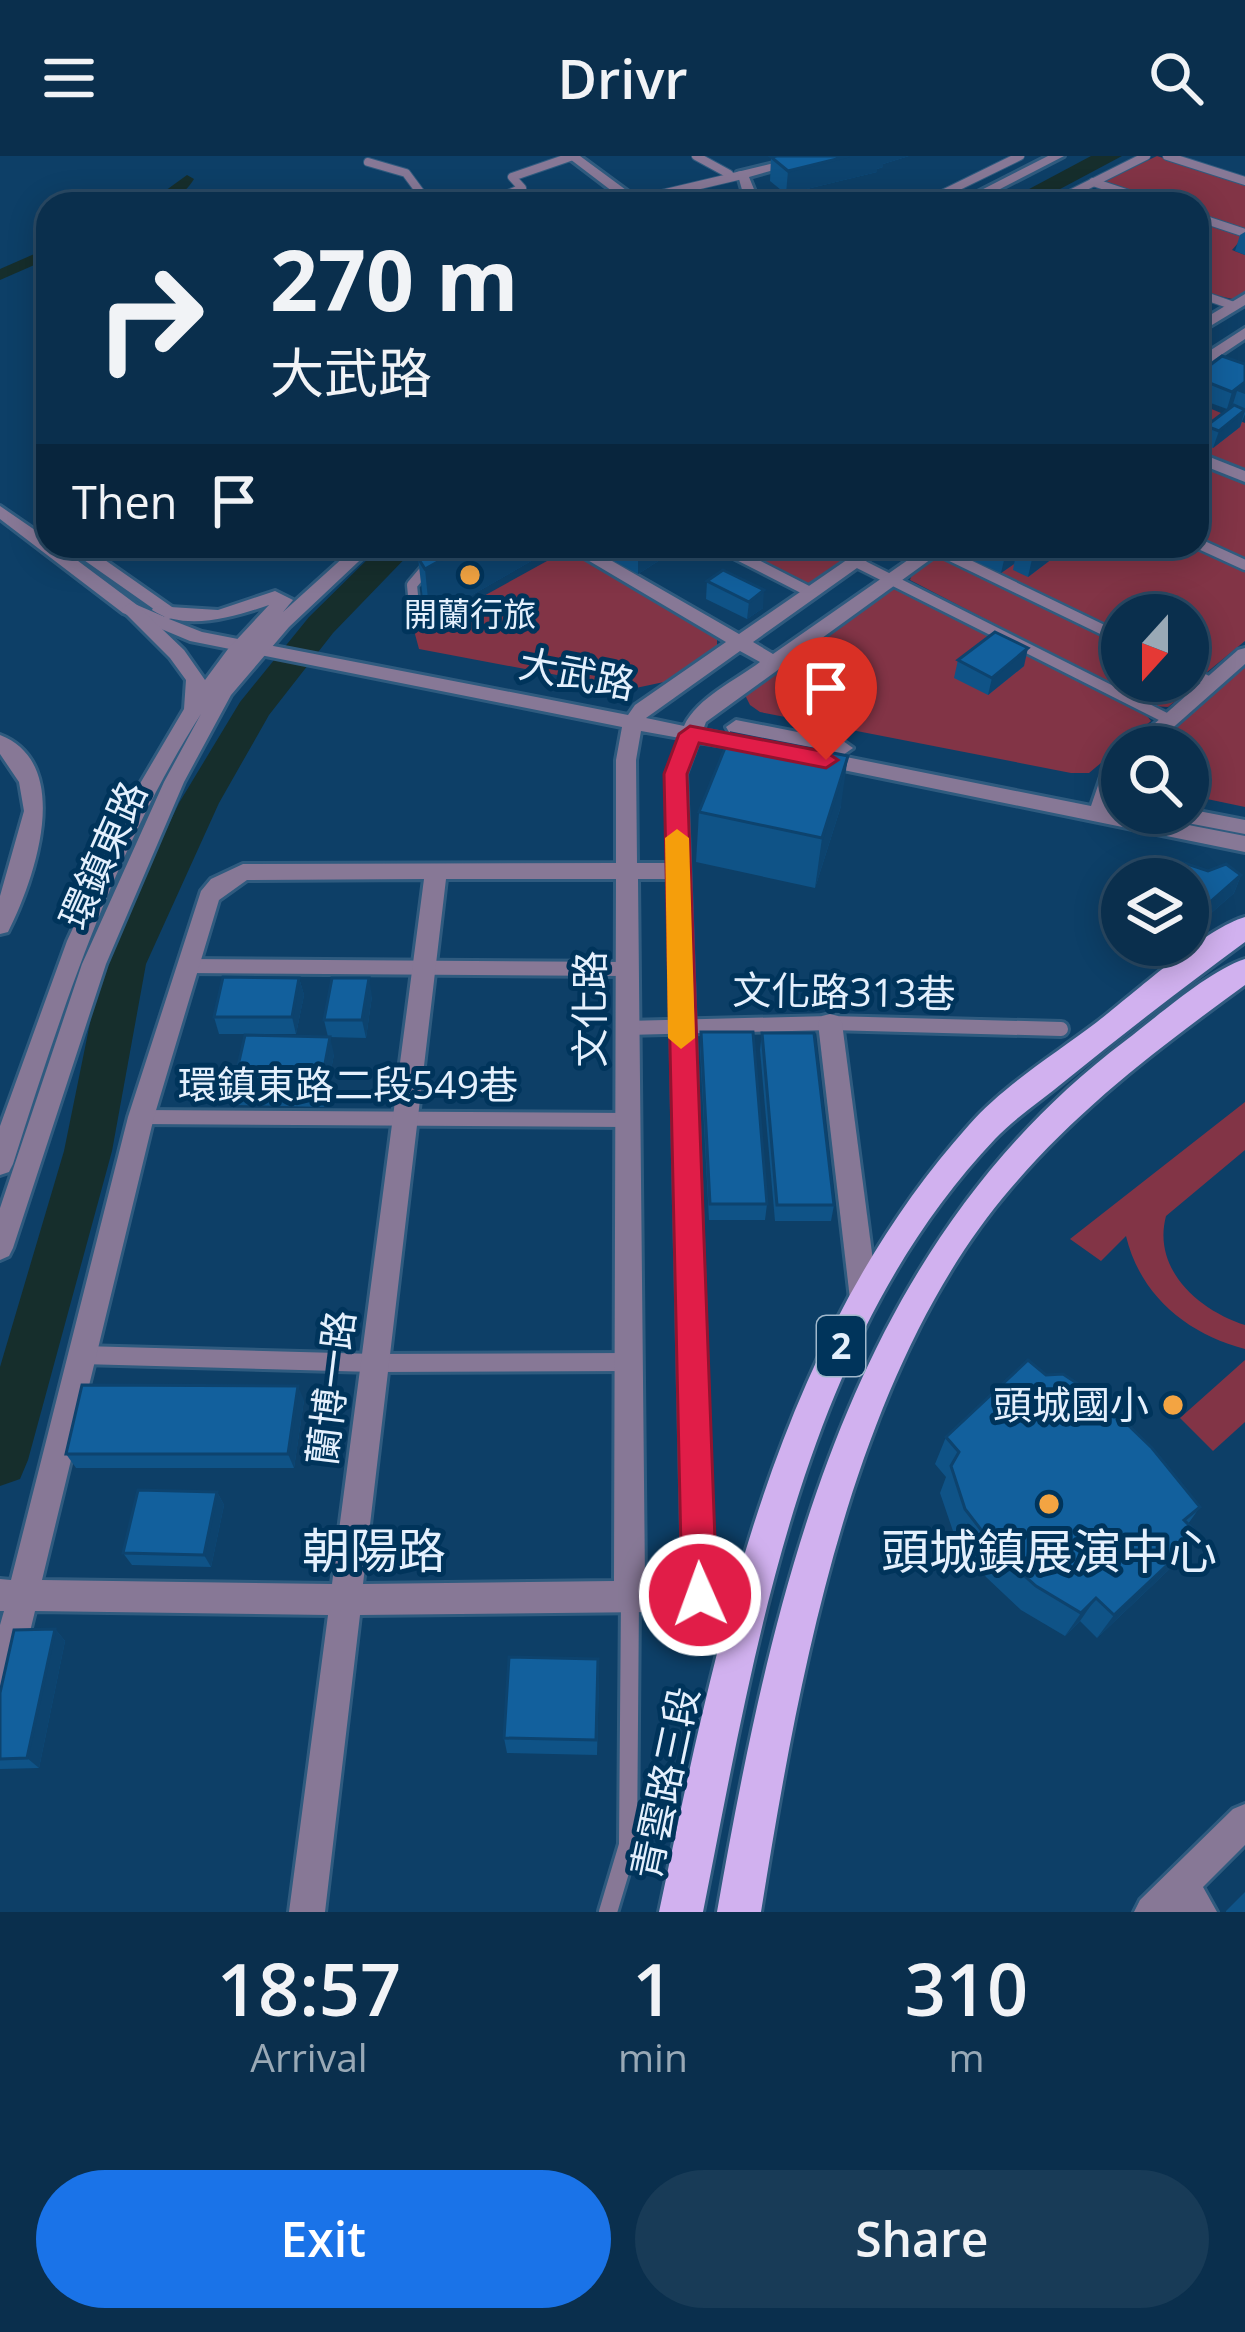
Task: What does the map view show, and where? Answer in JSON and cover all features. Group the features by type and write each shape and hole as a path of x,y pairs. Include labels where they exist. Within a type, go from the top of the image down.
{"main road":[{"name":"青雲路三段","path":"739,1912 752,1831 814,1556 878,1368 940,1260 1010,1165 1039,1109 1100,1034 1245,927"},
{"name":"青雲路三段","path":"681,1912 748,1595 812,1405 864,1299 916,1214 982,1131 1039,1109 1102,1074 1245,970"}],"street":[{"path":"746,192 736,174 818,156"},
{"path":"985,192 1058,156"},
{"path":"1004,192 1077,156"},
{"path":"565,157 614,192"},
{"path":"1209,322 1239,302"},
{"path":"1209,357 1245,332"},
{"path":"1209,462 1245,477"},
{"path":"0,493 36,519"},
{"name":"大武路","path":"0,511 36,538"},
{"name":"大武路","path":"62,558 156,623 1101,804"},
{"name":"大武路","path":"90,558 161,610 263,643"},
{"name":"環鎮東路","path":"0,1248 44,1104 121,898 223,692 263,643 299,586 330,558"},
{"name":"環鎮東路","path":"0,1164 53,1009 97,902 192,708 353,558"},
{"path":"594,558 772,661"},
{"path":"637,716 738,640 862,558"},
{"path":"700,1595 676,774 694,726 772,661 921,558"},
{"path":"161,610 219,616 254,608 299,586"},
{"path":"130,609 177,654 196,680 192,708"},
{"path":"1163,726 1245,654"},
{"name":"文化路","path":"630,1600 626,760 637,716"},
{"path":"0,742 15,756 34,798 10,869 0,926"},
{"path":"1209,820 1245,827"},
{"name":"大武路","path":"1200,834 1245,844"},
{"path":"1216,839 1245,860"},
{"path":"0,1689 12,1594 82,1355 141,1117 209,896 230,876 243,872 677,871"},
{"name":"蘭博一路","path":"307,1912 436,874"},
{"path":"830,1023 864,1299"},
{"name":"朝陽路","path":"12,1594 345,1600 748,1595"},
{"path":"1152,1912 1190,1899 1245,1821"}],"lane":[{"path":"946,192 1020,156"},
{"path":"1073,192 1146,156"},
{"path":"1167,156 1245,182"},
{"path":"513,192 522,188 512,177 565,157"},
{"path":"683,167 700,158 736,174"},
{"path":"368,162 411,174 425,192"},
{"path":"670,192 736,174"},
{"path":"1093,182 1123,192"},
{"path":"1209,221 1245,232"},
{"path":"1209,296 1239,302"},
{"path":"1209,365 1226,368"},
{"path":"1209,548 1245,565"},
{"path":"416,616 407,597 411,582 434,558"},
{"path":"743,558 810,592"},
{"path":"960,558 1101,628"},
{"path":"856,562 1170,720"},
{"path":"186,966 626,969"},
{"name":"文化路313巷","path":"626,1028 830,1023 1061,1029"},
{"name":"環鎮東路二段549巷","path":"141,1117 626,1120"},
{"path":"82,1355 374,1363 627,1362"},
{"path":"608,1912 628,1845 630,1600"}],"shaded area":[{"path":"1157,156 1245,184 1245,230 1209,220 1209,192 1129,192 1102,182"},
{"path":"1209,223 1245,235 1232,250 1245,255 1245,295 1237,300 1209,294"},
{"path":"1209,408 1245,423 1245,471 1209,455"},
{"path":"1209,467 1245,483 1245,560 1209,544"},
{"path":"1209,552 1245,569 1245,641 1209,671 1209,594 1101,594 1101,625 964,558 1209,558"},
{"path":"553,558 581,558 717,637 717,646 664,682 631,689 419,649 412,623 444,618"},
{"path":"751,558 852,558 820,582 806,584"},
{"path":"947,559 1101,636 1101,679 910,580 916,570"},
{"path":"897,587 1101,690 1101,702 1125,702 1151,721 1145,726 1101,726 1101,763 1089,773 1071,773 760,712 750,705 744,693 884,589"},
{"path":"1245,665 1245,807 1209,799 1209,726 1177,726"},
{"path":"1144,702 1174,702 1168,707"},
{"path":"1245,1102 1245,1150 1166,1216 1163,1235 1172,1270 1183,1285 1211,1309 1245,1325 1245,1349 1204,1333 1169,1309 1142,1276 1126,1236 1101,1261 1070,1239"},
{"path":"1245,1360 1245,1422 1213,1451 1180,1418"}],"building":[{"path":"849,156 788,171 771,157"},
{"path":"1222,356 1245,364 1245,382 1232,392 1209,383 1209,366"},
{"path":"1234,405 1245,410 1219,431 1209,424"},
{"path":"418,558 445,558 425,569"},
{"path":"723,570 764,590 749,602 707,581"},
{"path":"995,632 1028,648 992,678 958,660"},
{"path":"731,733 848,756 822,838 699,812"},
{"path":"1226,864 1241,875 1209,903 1209,871"},
{"path":"223,977 299,978 292,1017 214,1017"},
{"path":"332,978 369,978 362,1020 324,1020"},
{"path":"701,1032 753,1032 767,1204 710,1204"},
{"path":"762,1033 814,1033 834,1205 777,1205"},
{"path":"245,1035 330,1037 320,1090 233,1088"},
{"name":"頭城鎮展演中心","path":"1028,1360 1046,1375 1063,1374 1101,1399 1152,1448 1200,1507 1184,1520 1199,1535 1114,1615 1096,1598 1081,1613 1036,1586 999,1553 965,1509 951,1466 959,1452 946,1437"},
{"path":"82,1385 298,1386 288,1454 66,1454"},
{"path":"138,1490 217,1492 204,1555 123,1553"},
{"path":"55,1629 27,1758 0,1759 0,1693 14,1630"},
{"path":"509,1657 598,1659 596,1740 504,1738"}],"waterway":[{"path":"1037,192 1110,156"},
{"path":"174,192 187,179"},
{"path":"0,275 36,258"},
{"path":"0,1460 88,1151 124,964 199,803 253,710 321,625 388,558"}],"slow traffic":[{"path":"677,838 681,1038"}],"place":[{"name":"開蘭行旅","path":"470,575"},
{"name":"頭城國小","path":"1173,1405"},
{"name":"頭城鎮展演中心","path":"1049,1504"}],"route":[{"path":"700,1595 676,774 690,734 826,760"}]}
